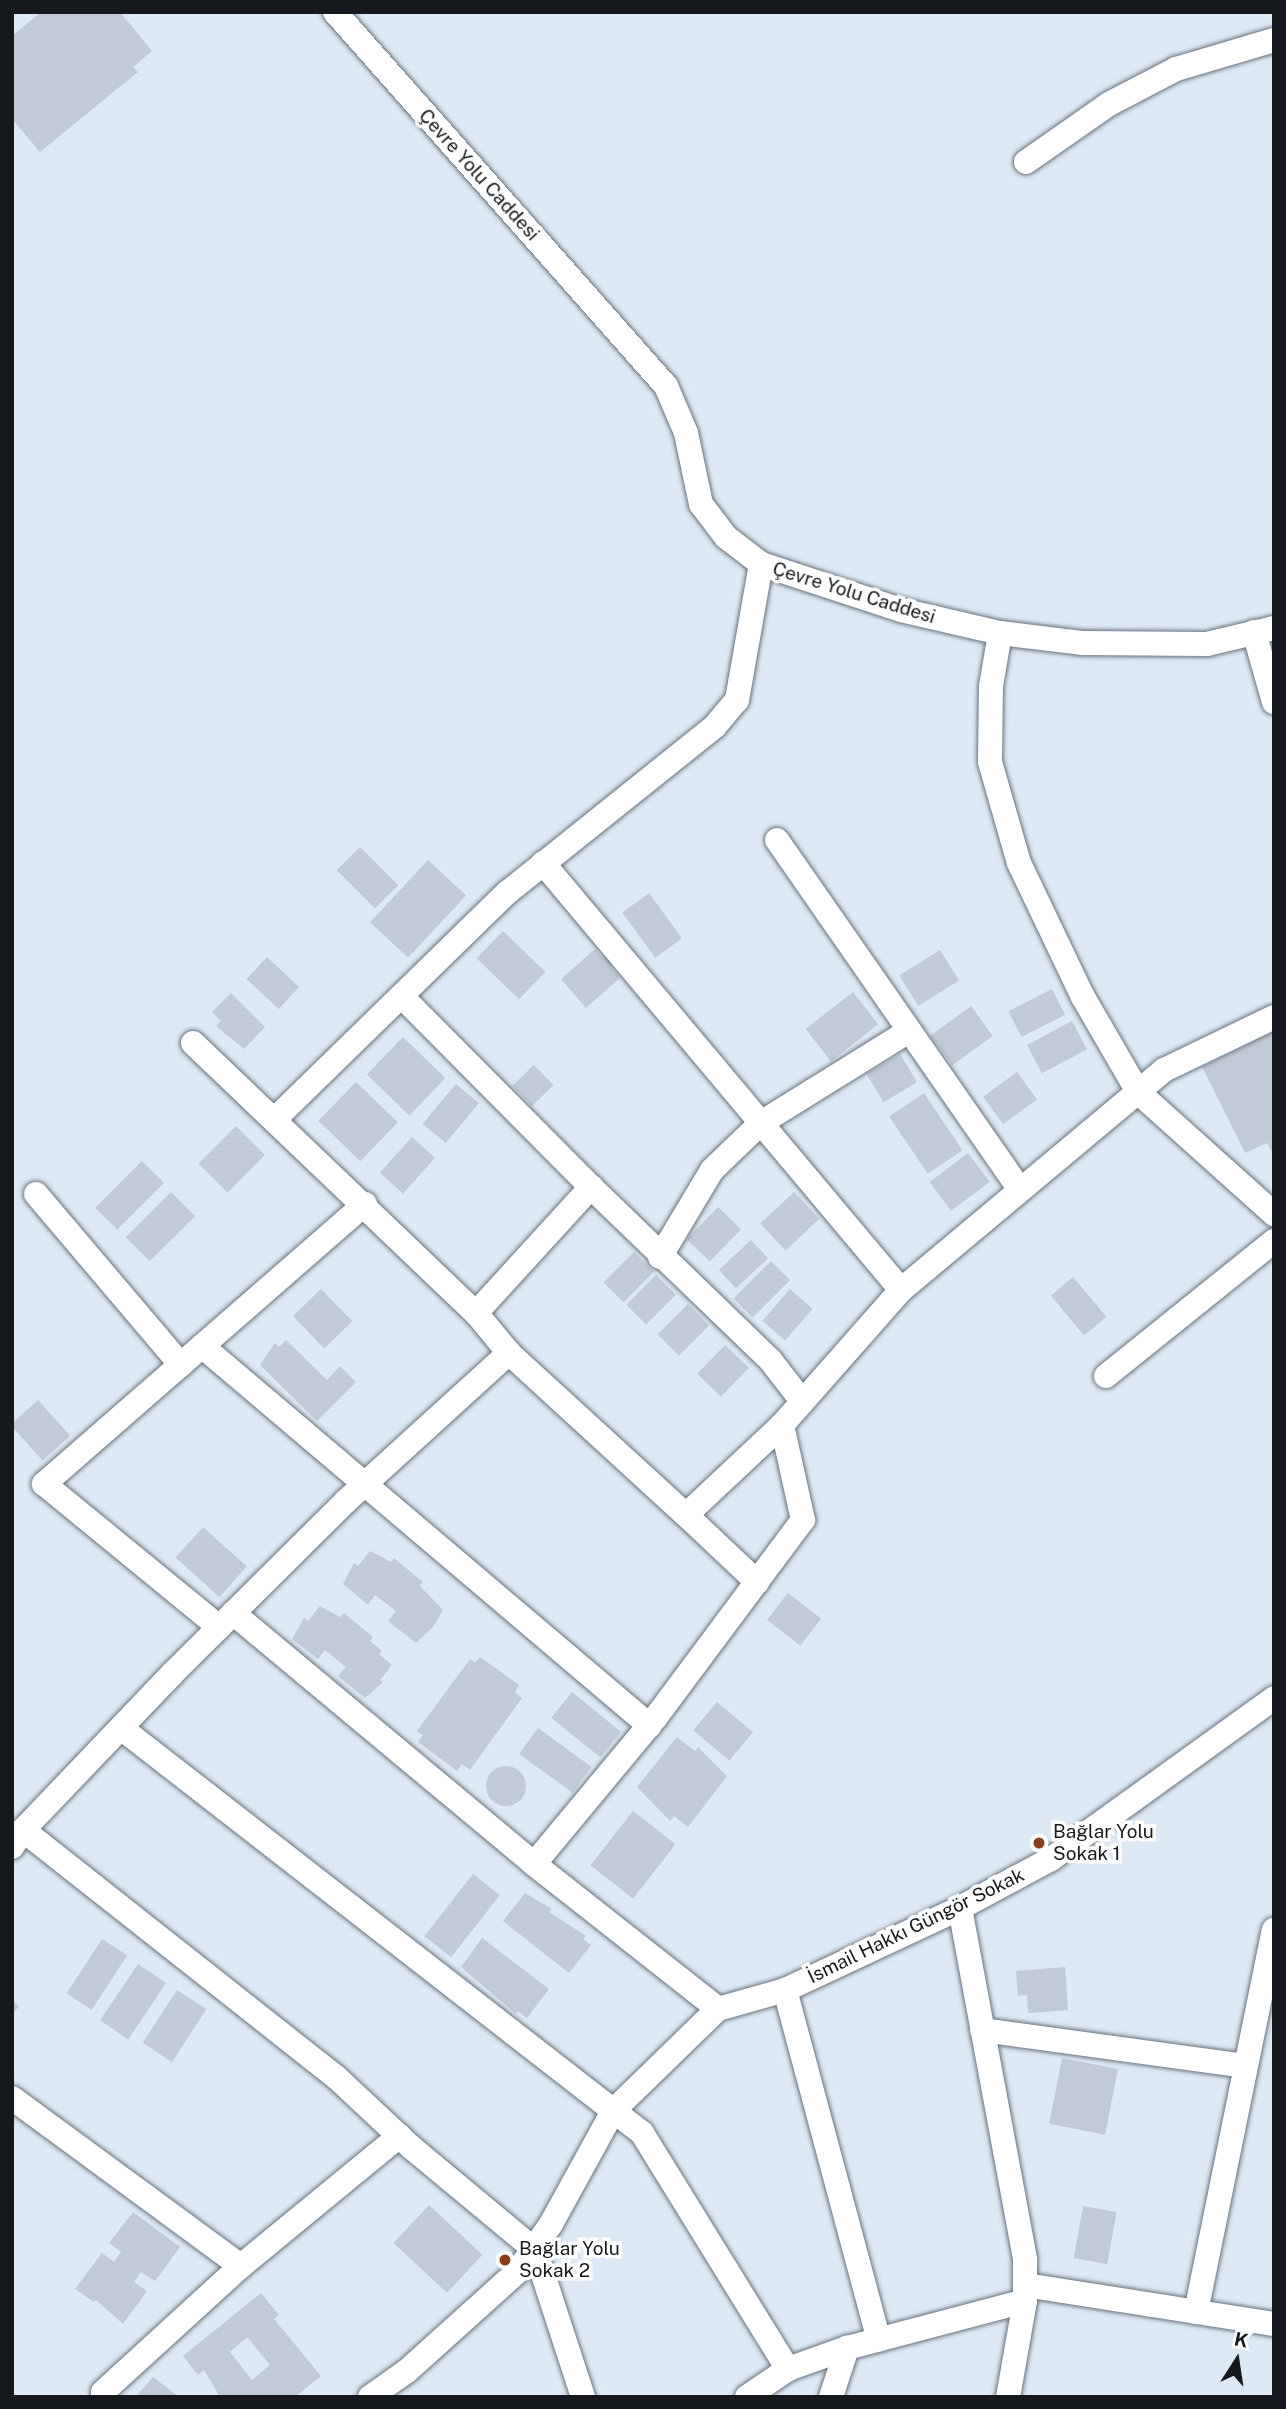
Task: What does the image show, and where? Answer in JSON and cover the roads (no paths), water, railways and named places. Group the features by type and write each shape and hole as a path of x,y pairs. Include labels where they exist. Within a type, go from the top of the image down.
{"street":[{"name":"Çevre Yolu Caddesi","path":"335,12 666,386 682,420 701,504 726,537 761,564 901,610 1000,633 1083,643 1207,643 1264,630"},
{"path":"1026,162 1109,104 1176,69 1274,40"},
{"path":"275,1119 543,863 715,726 737,700 761,564"},
{"path":"1264,630 1274,702"},
{"path":"1000,633 991,686 990,762 1018,863 1083,997 1138,1092 1274,1214"},
{"path":"777,839 907,1032 1020,1190"},
{"path":"543,863 901,1290"},
{"path":"401,996 660,1257 771,1362 802,1401"},
{"path":"686,1515 782,1424 901,1290 1164,1070 1274,1017"},
{"path":"660,1257 712,1170 761,1123 907,1032"},
{"path":"193,1043 477,1312 509,1353 757,1582"},
{"path":"477,1312 591,1187"},
{"path":"36,1194 181,1365"},
{"path":"365,1204 44,1484 226,1620 718,2010 613,2111 535,2250 517,2272 407,2371 370,2397"},
{"path":"1106,1376 1274,1241"},
{"path":"202,1346 650,1726"},
{"path":"509,1353 365,1484 226,1620 18,1838 336,2077 399,2136 535,2250 583,2397"},
{"path":"534,1864 650,1726 803,1520 782,1424"},
{"name":"İsmail Hakkı Güngör Sokak","path":"718,2010 785,1990 960,1908 1051,1860 1274,1699"},
{"path":"121,1728 642,2133 788,2369"},
{"path":"960,1908 1025,2260 1025,2293 1008,2397"},
{"path":"1196,2312 1274,1930"},
{"path":"785,1990 879,2340"},
{"path":"982,2030 1245,2066"},
{"path":"12,2098 228,2252 241,2266"},
{"path":"105,2397 103,2392 241,2266 399,2136"},
{"path":"747,2397 788,2369 847,2347 879,2340 1025,2293 1196,2312 1274,2324"},
{"path":"831,2397 847,2347"}],"place":[{"name":"Bağlar Yolu Sokak 1","path":"1039,1843"},
{"name":"Bağlar Yolu Sokak 2","path":"505,2260"}]}
